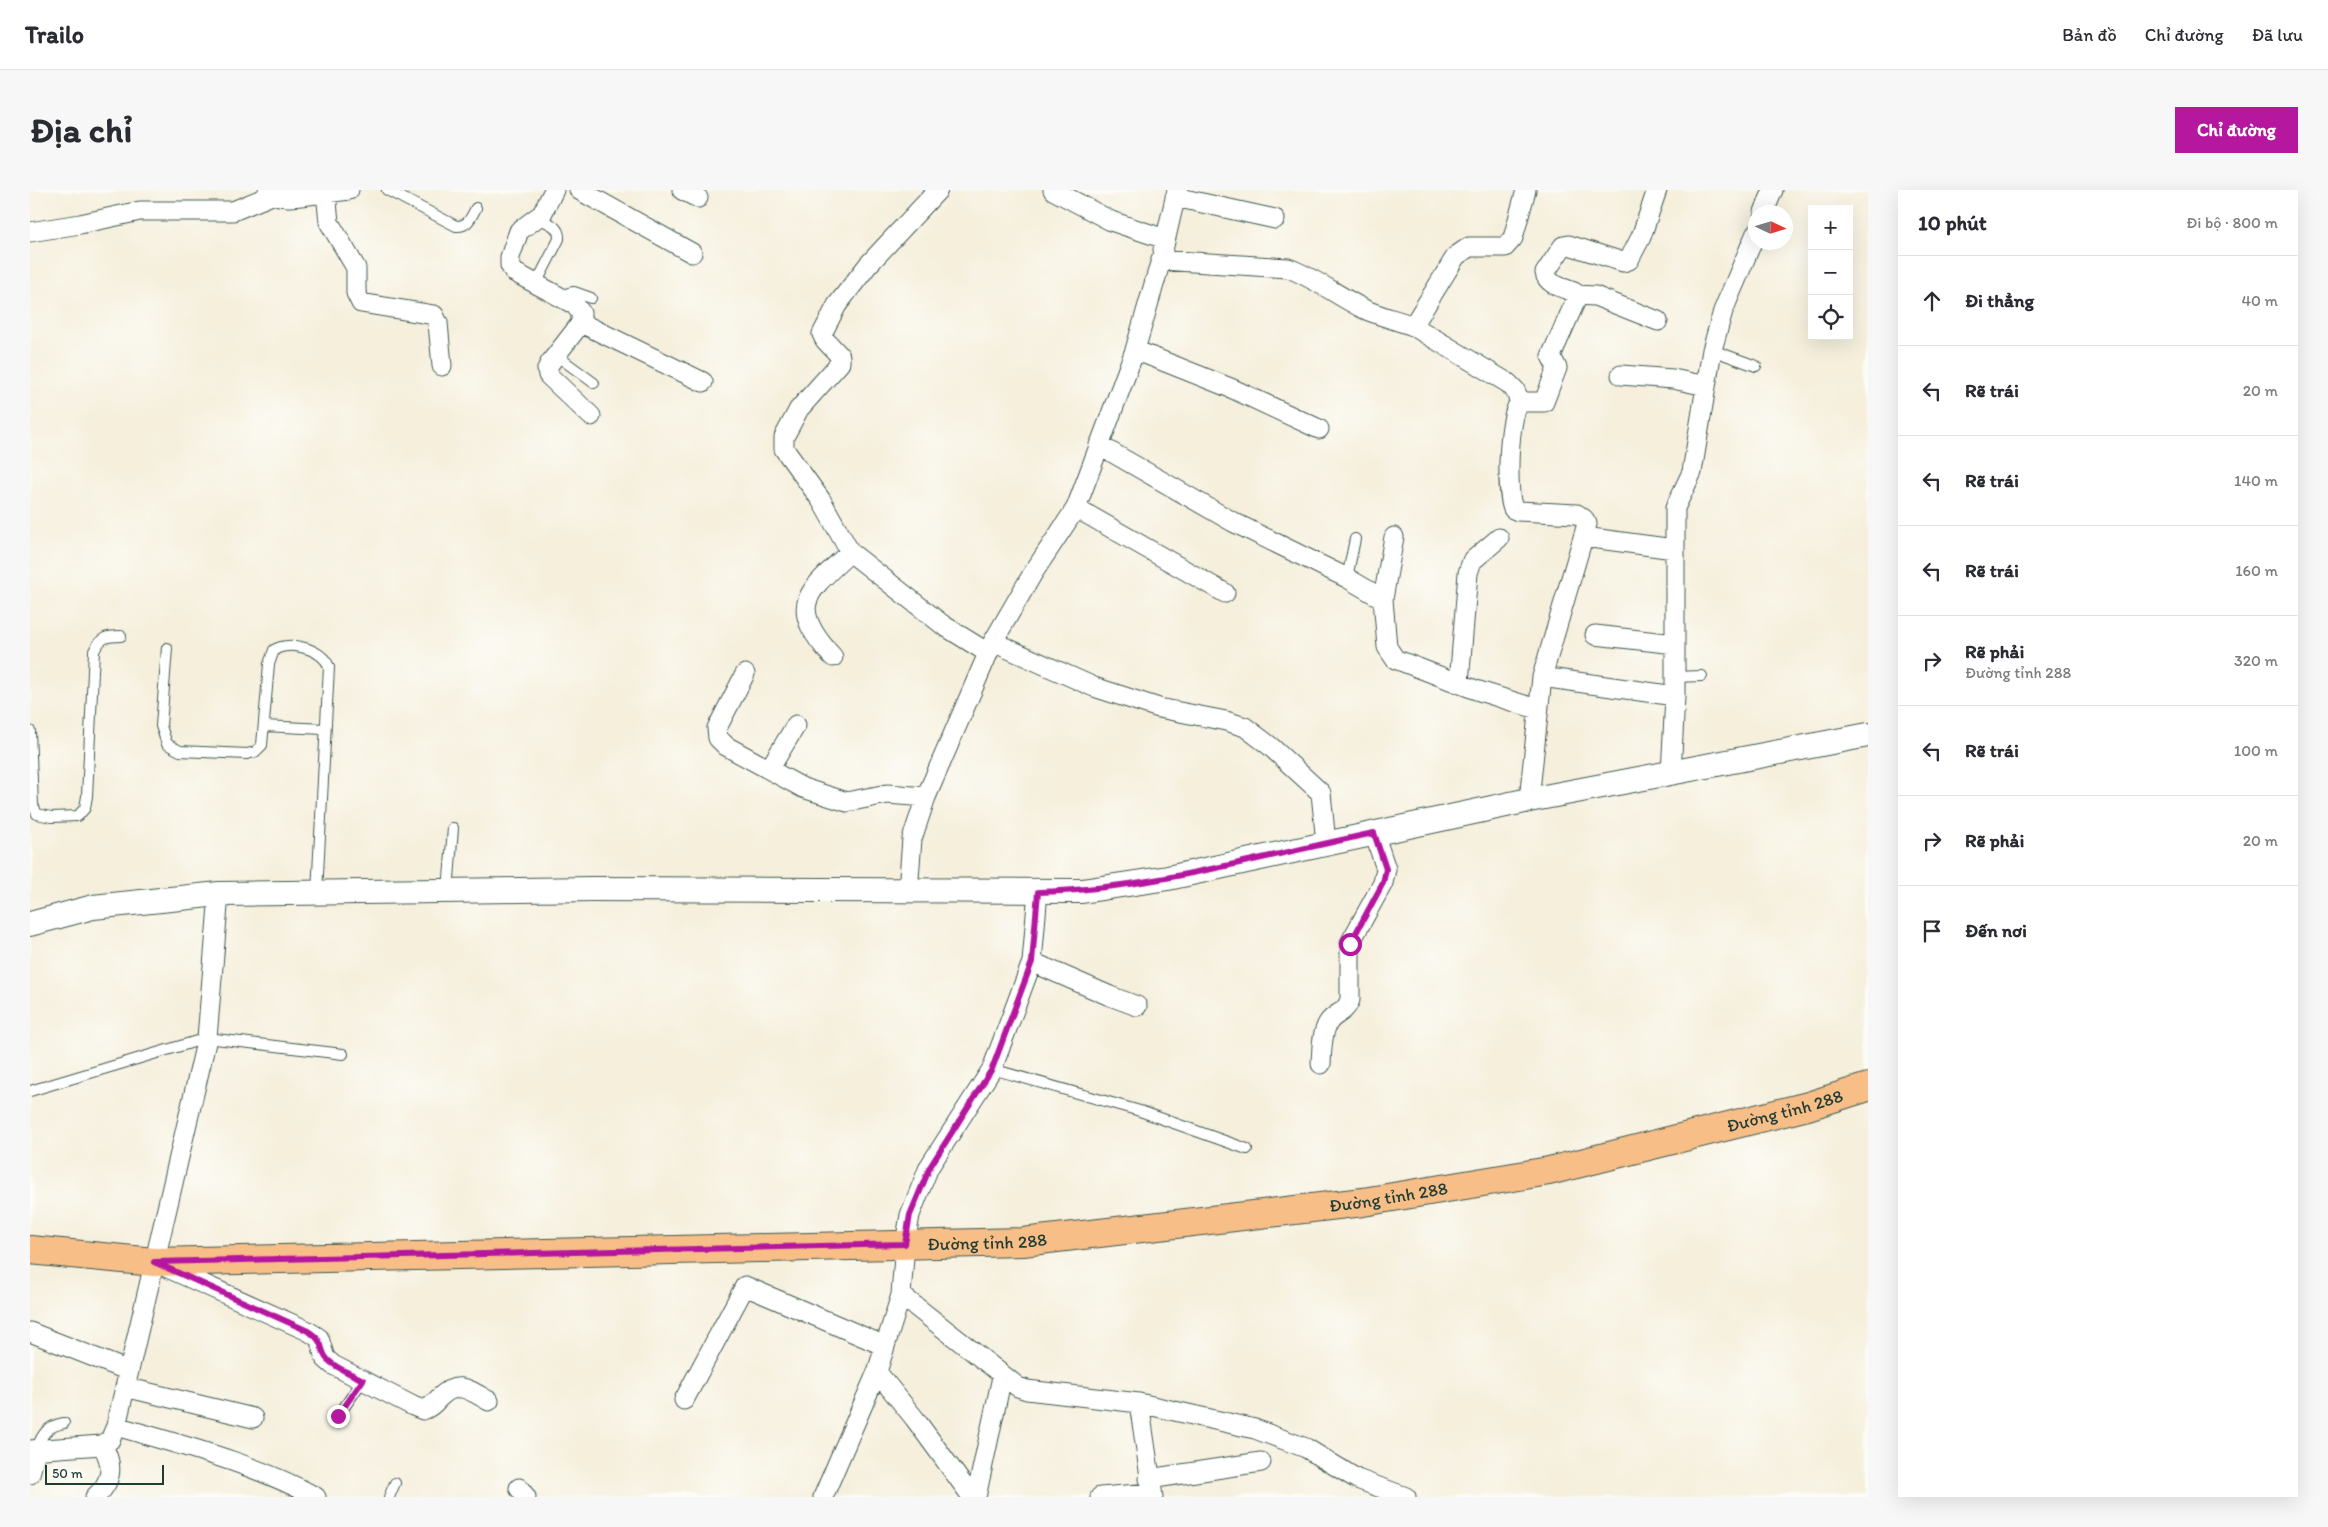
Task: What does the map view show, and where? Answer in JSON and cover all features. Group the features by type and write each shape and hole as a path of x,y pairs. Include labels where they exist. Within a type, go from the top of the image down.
{"main road":[{"name":"Đường tỉnh 288","path":"30,1250 154,1262 1023,1242 1364,1202 1549,1171 1808,1106 1868,1087"}],"street":[{"path":"30,232 80,224 140,210 233,211 270,192 284,197 349,190"},
{"path":"554,190 546,209 519,231 512,244 510,265 514,272 564,299 580,310 581,323 547,368 548,375 591,416"},
{"path":"579,190 692,253"},
{"path":"938,190 868,265 837,305 822,334 840,356 840,363 799,409 784,437 784,449 787,455 821,500 850,552 943,625 991,648 1094,687 1159,708 1226,721 1245,727 1270,746 1321,793 1326,843"},
{"path":"1054,190 1111,221 1165,239"},
{"path":"1413,326 1456,256 1469,247 1505,247 1513,238 1526,190"},
{"path":"1657,190 1641,237 1629,260 1623,262 1569,245 1563,246 1545,273 1549,282 1574,292 1576,295 1595,296 1658,321"},
{"path":"1767,205 1773,190"},
{"path":"326,193 330,222 356,268 356,293 361,303 434,316 438,323 442,366"},
{"path":"908,891 912,840 926,797 991,648 1033,573 1076,508 1135,350 1161,260 1176,193 1275,220"},
{"path":"1671,774 1674,686 1675,508 1692,472 1712,350 1724,311 1749,250"},
{"path":"1161,260 1288,268 1306,275 1320,285 1366,310 1413,326 1508,383 1515,390 1520,402"},
{"path":"1520,402 1540,404 1546,400 1556,368 1551,356 1576,295"},
{"path":"581,323 703,382"},
{"path":"1135,350 1233,390 1318,429"},
{"path":"1621,375 1673,379 1706,386"},
{"path":"1520,402 1516,407 1511,432 1510,496 1512,509 1518,511 1577,514 1587,524 1542,677 1537,709 1529,800"},
{"path":"1099,445 1233,522 1347,578 1383,599"},
{"path":"1076,508 1225,593"},
{"path":"1394,537 1383,599 1387,647 1395,659 1537,709"},
{"path":"1584,537 1674,549"},
{"path":"1459,683 1468,573 1472,561 1499,538"},
{"path":"833,657 808,621 804,608 812,592 823,578 850,552"},
{"path":"1595,636 1674,644"},
{"path":"745,674 717,728 718,738 726,746 770,768 802,788 846,802 887,794 926,797"},
{"path":"1542,677 1674,686"},
{"path":"770,768 796,725"},
{"path":"30,924 93,907 219,894 594,889 1038,892 1082,890 1168,878 1529,800 1868,735"},
{"path":"1321,1064 1324,1033 1328,1022 1347,1008 1350,1000 1350,944 1383,883 1386,869 1374,833"},
{"path":"823,1497 877,1372 901,1295 905,1244 910,1215 930,1167 992,1069 1032,962 1038,892"},
{"path":"30,1474 33,1450 102,1445 110,1440 116,1426 207,1038 219,894"},
{"path":"1032,962 1137,1006"},
{"path":"154,1262 308,1331 319,1338 326,1358 334,1364 423,1410 430,1408 448,1389 461,1387 489,1401"},
{"path":"684,1400 746,1286 885,1346"},
{"path":"901,1295 1002,1376 1027,1390 1139,1403 1264,1432 1306,1448 1357,1479 1406,1497"},
{"path":"30,1332 127,1379 253,1418"},
{"path":"877,1372 915,1419 972,1497"},
{"path":"976,1497 1002,1376"},
{"path":"1139,1403 1151,1490"},
{"path":"116,1426 232,1460 293,1485 316,1497"},
{"path":"95,1497 104,1489 111,1468 102,1445"},
{"path":"1100,1497 1151,1490 1261,1462"}],"lane":[{"path":"387,190 456,226 465,225 476,208"},
{"path":"536,217 558,228 559,232 559,239 536,284"},
{"path":"564,299 568,293 574,292 591,298"},
{"path":"1712,350 1756,366"},
{"path":"556,355 594,383"},
{"path":"1347,578 1354,539"},
{"path":"30,731 32,734 33,804 37,814 51,817 78,816 85,808 87,796 94,651 99,640 106,636 121,636"},
{"path":"167,648 161,726 167,744 180,751 247,754 255,752 260,748 264,726 269,664 274,650 284,646 315,651 327,660 317,892"},
{"path":"1674,686 1702,676"},
{"path":"264,726 324,729"},
{"path":"448,892 453,828"},
{"path":"30,1091 207,1038 343,1054"},
{"path":"992,1069 1140,1111 1247,1149"},
{"path":"338,1416 363,1380"},
{"path":"33,1450 44,1432 50,1427 64,1423"},
{"path":"389,1497 395,1483"}],"route":[{"path":"338,1416 363,1380 326,1358 319,1338 308,1331 154,1262 905,1244 910,1215 930,1167 992,1069 1032,962 1038,892 1082,890 1168,878 1374,833 1386,869 1383,883 1353,934 1350,944"}]}
